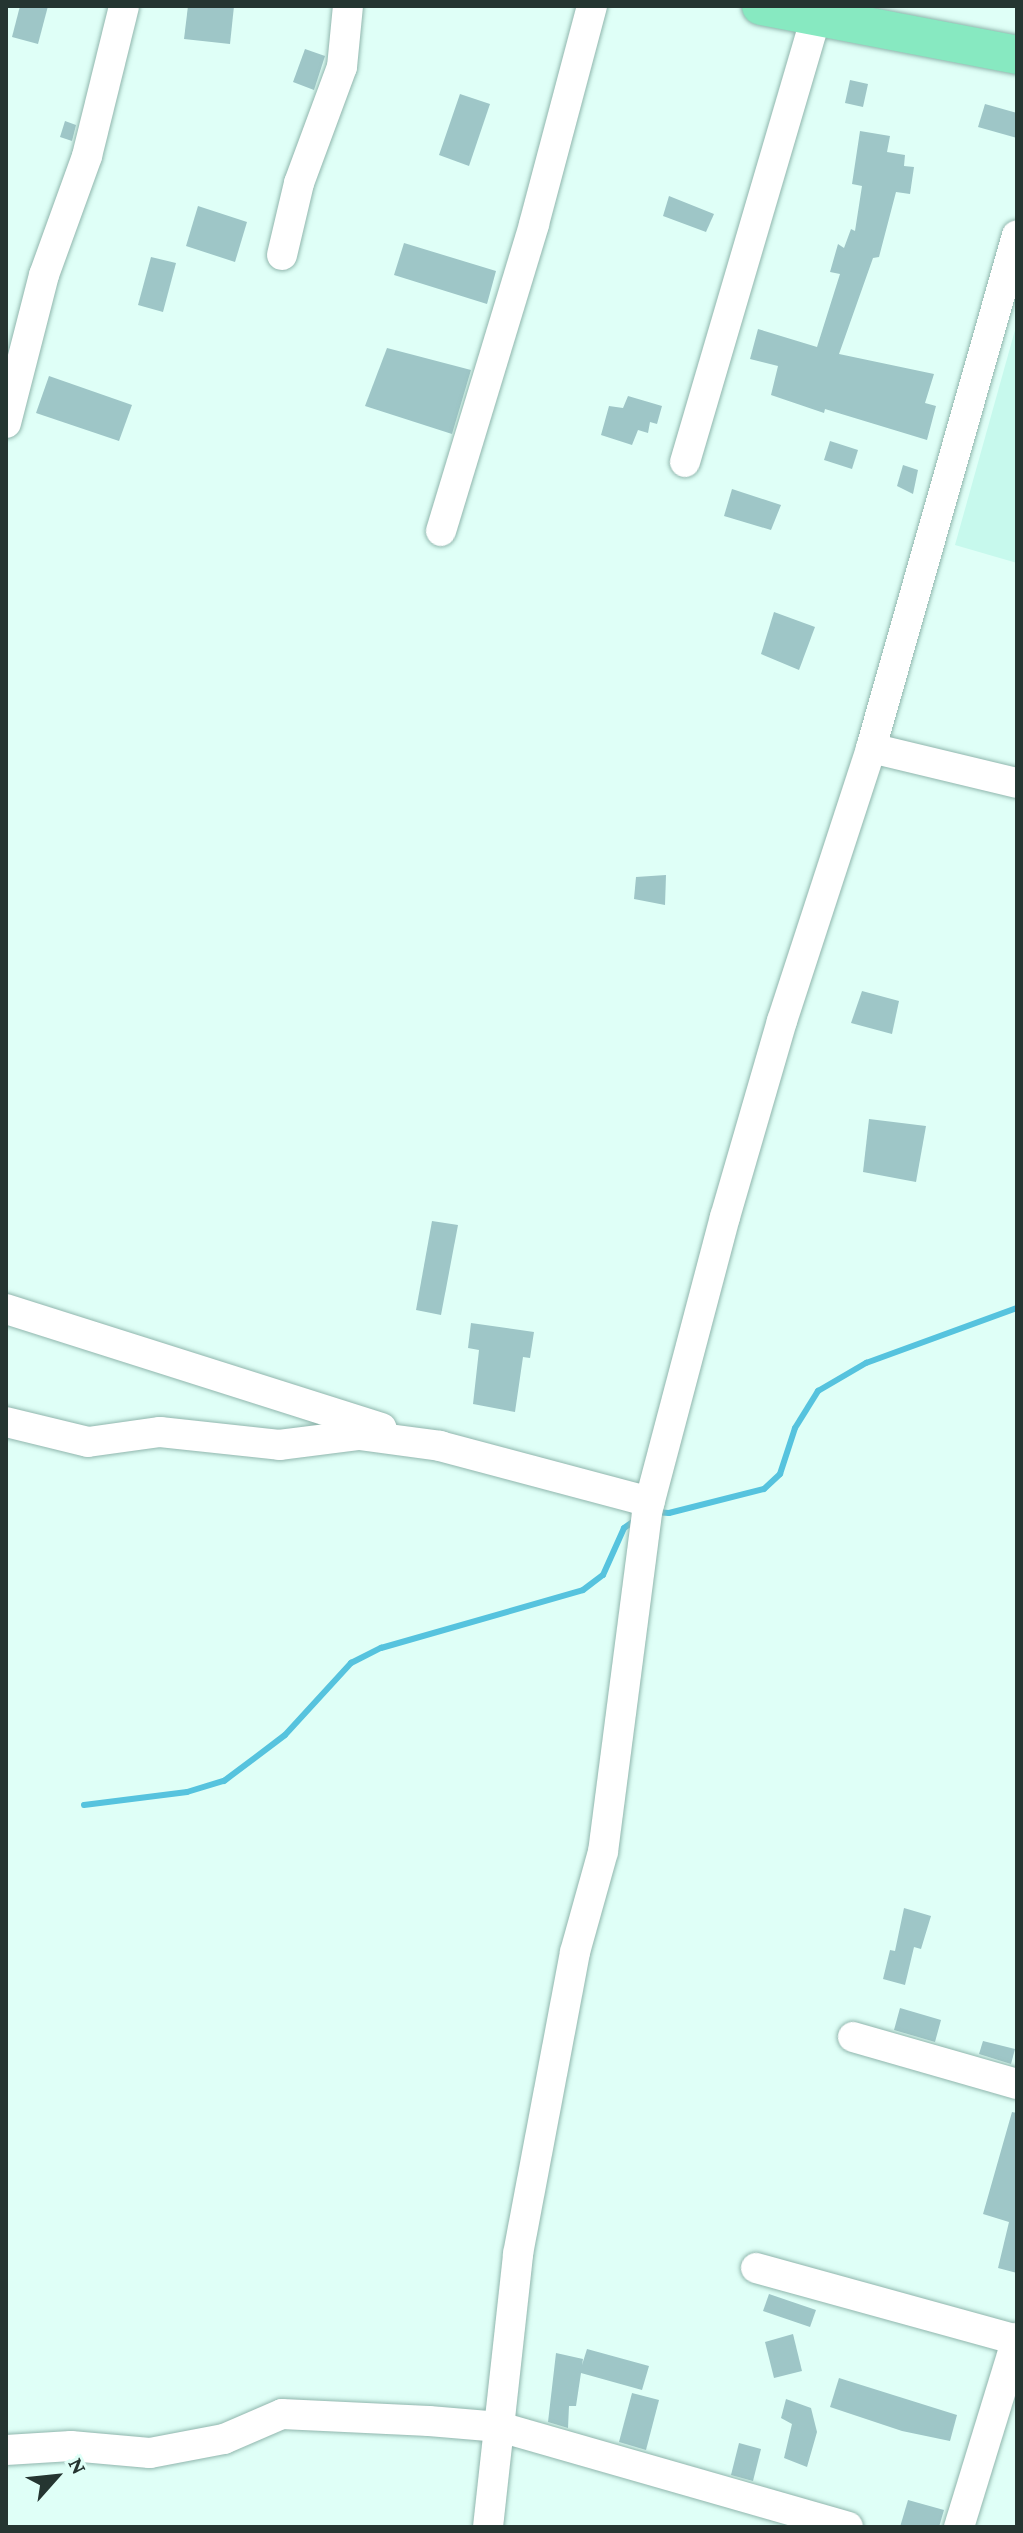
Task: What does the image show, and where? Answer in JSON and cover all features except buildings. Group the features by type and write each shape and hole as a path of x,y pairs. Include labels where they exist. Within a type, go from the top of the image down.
{"main road":[{"path":"761,6 817,14 1017,55"}],"street":[{"path":"6,423 44,275 87,156 124,6"},
{"path":"282,255 299,183 342,67 348,6"},
{"path":"441,531 534,224 592,6"},
{"path":"685,462 817,14"},
{"path":"488,2527 518,2254 575,1952 603,1852 650,1502 725,1217 778,1036 871,748 1017,235"},
{"path":"871,748 1017,783"},
{"path":"6,1309 440,1446 650,1502"},
{"path":"6,1422 88,1442 160,1432 279,1445 359,1435 440,1446"},
{"path":"853,2037 1017,2084"},
{"path":"756,2268 1017,2339 959,2527"},
{"path":"6,2450 71,2446 150,2453 224,2439 282,2414 500,2427 848,2527"}],"shaded area":[{"path":"1017,323 1017,563 955,545"}],"waterway":[{"path":"654,1512 669,1513 764,1489 780,1474 795,1428 818,1391 866,1363 1017,1308"},
{"path":"84,1805 187,1792 224,1781 285,1735 351,1663 381,1648 583,1590 603,1575 624,1528 634,1521"}]}
